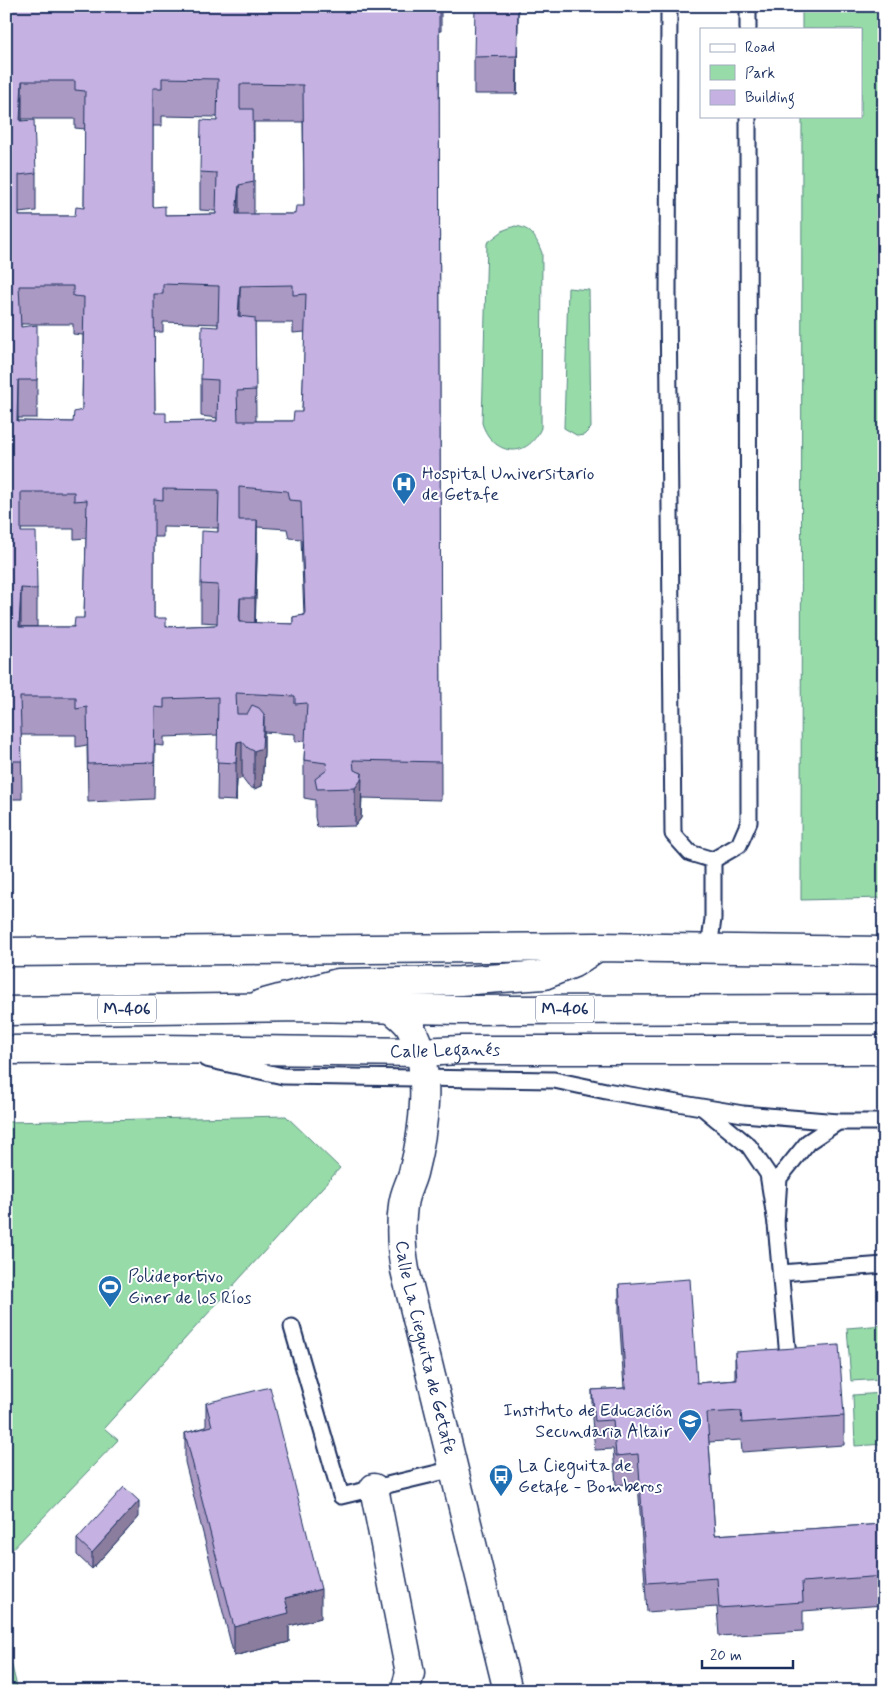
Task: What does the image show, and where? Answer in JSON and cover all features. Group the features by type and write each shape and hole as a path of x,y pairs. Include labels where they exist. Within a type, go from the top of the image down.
{"main road":[{"path":"247,1008 338,983 460,982 544,975 574,962 597,947"},
{"path":"6,952 597,947 884,950"},
{"name":"M-406","path":"6,1011 247,1008 884,1009"},
{"name":"Calle La Cieguita de Getafe","path":"391,1008 410,1026 421,1065 424,1095 422,1130 413,1174 403,1203 400,1238 405,1270 508,1691"},
{"name":"Calle Leganés","path":"6,1050 158,1049 421,1065 461,1050 884,1050"},
{"path":"374,1488 410,1673 405,1691"}],"lane":[{"path":"669,6 668,294 673,834 690,853 713,860 739,845 749,822 748,118"},
{"path":"748,6 748,28"},
{"path":"710,949 713,919 713,860"},
{"path":"421,1065 554,1080 606,1092 743,1114 838,1122 883,1122"},
{"path":"701,1107 749,1146 768,1174 776,1224 788,1357"},
{"path":"776,1224 779,1178 808,1142 838,1122"},
{"path":"780,1273 884,1265"},
{"path":"292,1327 342,1496 454,1470"}],"green space":[{"path":"802,6 884,6 884,898 801,900 802,118 862,118 862,28 802,28"},
{"path":"515,226 526,229 533,235 542,253 541,428 535,439 527,446 510,450 493,442 482,423 487,243 504,230"},
{"path":"568,288 589,290 591,428 584,435 578,436 564,428"},
{"name":"Polideportivo Giner de los Ríos","path":"286,1116 340,1168 104,1428 118,1440 6,1556 6,1122"},
{"path":"884,1325 884,1379 851,1381 847,1328"},
{"path":"884,1393 884,1444 855,1446 853,1395"},
{"path":"6,1641 18,1691 6,1691"}],"building":[{"path":"6,6 380,6 380,10 403,10 404,6 421,6 420,9 439,8 441,762 353,760 354,770 362,773 361,780 355,788 317,789 315,779 327,770 326,763 304,760 307,703 295,704 295,696 236,693 237,714 247,714 252,705 259,708 264,714 262,748 254,751 248,748 242,741 237,742 236,763 217,762 218,697 164,699 164,708 155,707 154,762 88,764 87,707 76,709 76,697 20,697 22,761 6,761","holes":["162,78 218,79 217,121 201,120 200,172 217,173 216,214 165,215 165,206 153,207 153,88 162,88","22,81 75,81 75,90 85,91 84,208 76,207 75,216 19,216 19,175 36,173 34,120 20,121","240,84 303,85 304,206 296,206 295,214 236,214 239,185 254,182 253,109 240,109","163,284 219,286 218,327 202,326 201,379 218,380 217,421 166,422 166,413 155,413 154,294 163,294","293,285 293,295 306,294 302,412 294,412 293,421 238,421 237,391 256,390 255,318 238,316 240,286","19,286 73,286 73,296 84,297 82,410 74,412 73,422 17,421 18,380 37,380 37,325 21,327","239,487 287,491 289,500 301,501 305,615 293,617 293,624 239,622 240,598 255,598 257,520 239,520","163,489 219,490 218,532 202,531 201,584 218,585 217,625 166,627 166,618 154,618 154,499 163,500","21,492 74,492 74,501 87,500 84,618 75,618 74,627 19,627 21,588 37,589 36,532 21,532"]},
{"path":"475,6 518,6 517,56 474,57"},
{"path":"690,1279 697,1383 737,1380 735,1352 839,1345 844,1416 742,1423 741,1411 707,1413 715,1535 884,1524 884,1576 802,1582 803,1602 719,1608 717,1578 647,1583 638,1454 616,1456 613,1420 595,1421 592,1390 626,1388 619,1284"},
{"path":"270,1387 321,1589 285,1598 289,1613 234,1627 185,1433 212,1426 206,1403"},
{"path":"124,1487 139,1501 92,1553 77,1539"}],"place":[{"name":"Hospital Universitario de Getafe","path":"404,505"},
{"name":"Polideportivo Giner de los Ríos","path":"110,1308"},
{"name":"Instituto de Educación Secundaria Altair","path":"690,1442"},
{"name":"La Cieguita de Getafe - Bomberos","path":"501,1497"}]}
